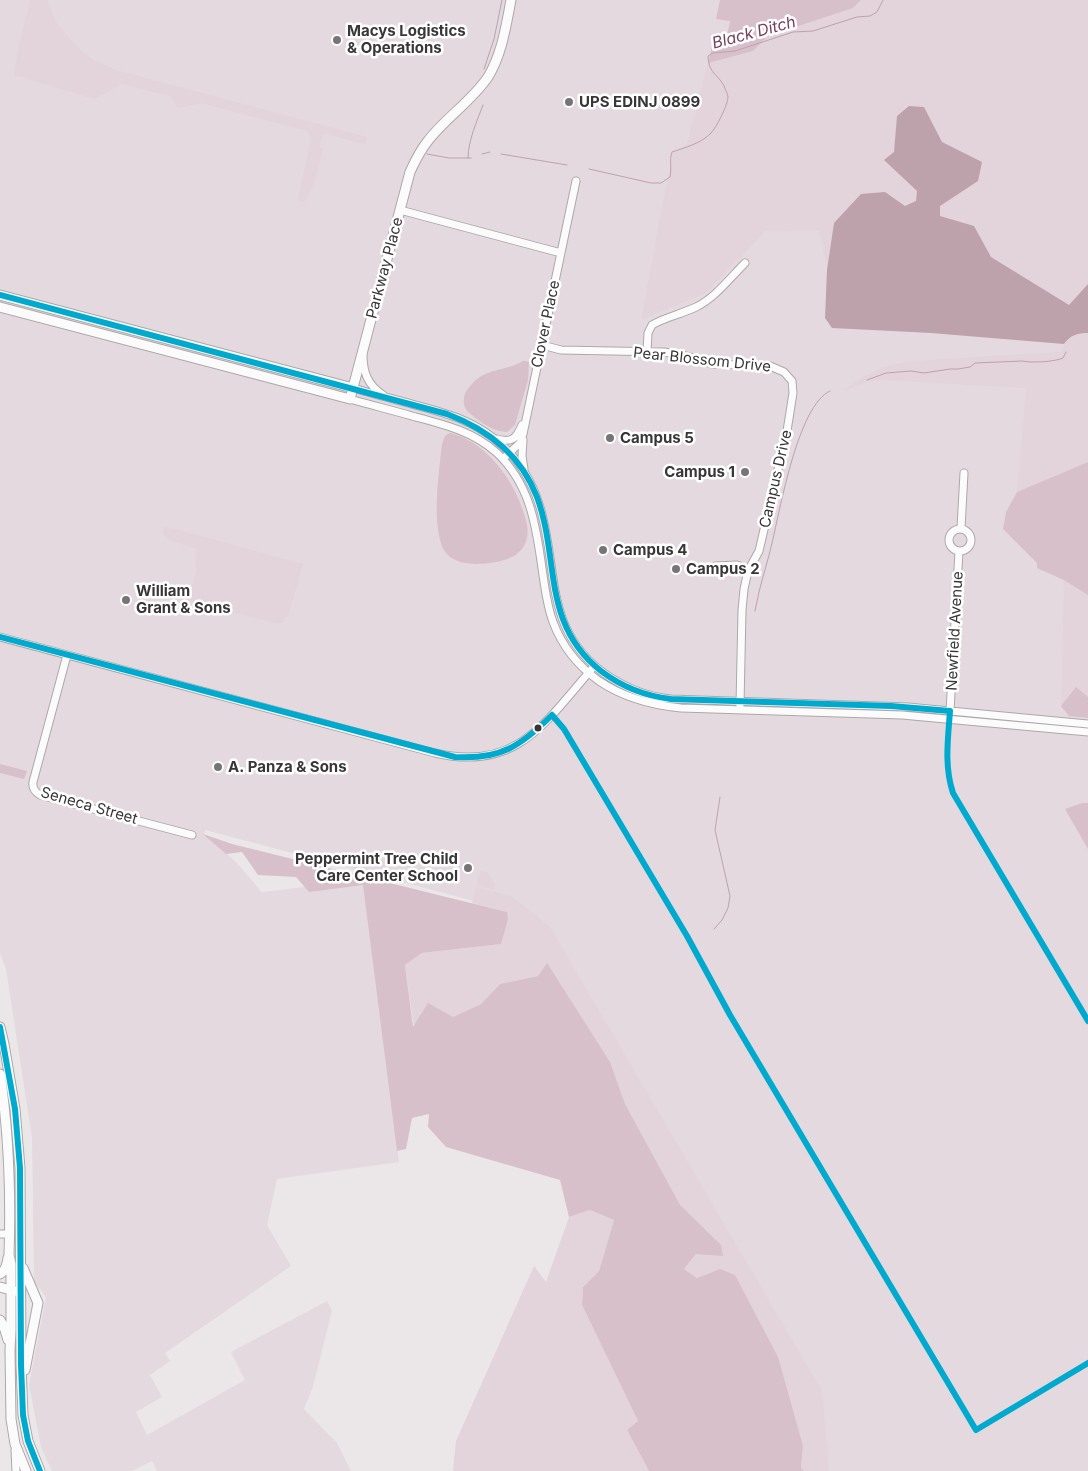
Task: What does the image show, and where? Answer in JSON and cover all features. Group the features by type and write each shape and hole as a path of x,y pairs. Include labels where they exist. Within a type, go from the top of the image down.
{"main road":[{"path":"400,210 410,172 422,148 478,89 491,71 500,51 510,0"},
{"name":"Parkway Place","path":"350,399 400,210"},
{"path":"0,295 353,388"},
{"path":"0,307 350,399"},
{"path":"0,1027 15,1109 20,1168 20,1261 10,1350 11,1419 15,1444 26,1471"},
{"path":"0,1074 6,1119 3,1134 9,1176 5,1234 16,1291 25,1427 40,1471"},
{"path":"0,1274 6,1266 9,1255"},
{"path":"20,1261 38,1303 22,1389"},
{"path":"0,1288 35,1294"},
{"path":"0,1297 16,1291"},
{"path":"0,1320 7,1336 10,1350"}],"street":[{"name":"Clover Place","path":"503,459 520,443 524,431 576,181"},
{"name":"Parkway Place","path":"400,210 561,253"},
{"path":"647,352 648,333 652,325 702,304 745,263"},
{"path":"364,345 363,364 366,378 375,390 392,399"},
{"name":"Pear Blossom Drive","path":"542,345 561,350 669,353 715,364 773,367 786,373 793,386"},
{"name":"Campus Drive","path":"740,709 744,589 749,570 759,551 788,427 794,393 793,386"},
{"path":"353,388 457,417 473,424 491,436 510,453 527,476"},
{"path":"350,399 461,430 481,440 503,459 518,479 531,507 536,527 547,600 554,625 568,650 581,666 618,692 649,703 681,708 908,715 1088,732"},
{"path":"491,436 505,441 514,438 520,429 529,406"},
{"path":"524,431 523,467 537,498 542,515 560,615 576,645 595,666 626,686 650,696 671,698 902,707 1088,724"},
{"name":"Newfield Avenue","path":"961,528 964,473"},
{"name":"Newfield Avenue","path":"961,528 969,532 972,541 967,549 960,551 955,550 951,546 949,539 952,532 961,528"},
{"name":"Newfield Avenue","path":"950,711 960,551"},
{"path":"715,566 737,565 749,570"},
{"path":"0,637 435,753 463,758 493,755 522,742 540,728 595,666"},
{"name":"Seneca Street","path":"67,655 33,784 35,791 40,795 192,835"},
{"path":"3,1134 17,1134"},
{"path":"15,1444 16,1471"}],"shaded area":[{"path":"0,0 1088,0 1088,1471 815,1471 527,915 205,830 204,834 235,861 262,892 363,880 399,1162 277,1179 267,1225 291,1266 165,1353 170,1361 150,1375 162,1397 136,1412 147,1435 245,1380 231,1352 327,1301 332,1311 313,1387 304,1409 337,1443 351,1471 157,1471 152,1461 132,1471 52,1471 41,1447 29,1385 46,1297 34,1282 32,1138 6,969 0,953"},
{"path":"30,0 47,0 56,22 75,45 91,59 116,70 367,137 365,144 323,133 319,147 323,149 313,187 304,202 298,200 311,138 307,131 201,103 178,108 170,96 122,84 94,99 14,75"},
{"path":"720,0 861,0 853,8 768,36 753,51 708,63 712,47 725,46 730,21 716,19"},
{"path":"861,0 1088,0 1088,284 1069,305 991,257 974,226 940,216 940,206 978,181 982,162 942,142 924,107 898,116 894,152 884,160 917,192 916,202 905,206 885,192 834,223 827,270 819,230 765,231 706,293 641,320 673,151 687,144 708,63 753,51 768,36 853,8"},
{"path":"909,106 924,107 942,142 982,162 978,181 940,206 940,216 974,226 991,257 1069,305 1088,284 1088,333 1074,335 1064,344 931,333 832,328 825,318 827,270 834,223 861,194 885,192 905,206 916,201 917,191 884,160 894,152 897,116"},
{"path":"1078,333 1088,333 1088,462 1017,492 1026,388 882,380 869,381 843,391 865,376 884,367 905,362 1062,352 1067,340"},
{"path":"523,361 529,362 528,380 515,425 507,432 493,429 468,412 464,404 465,395 468,388 477,379 489,372"},
{"path":"450,433 463,437 486,453 505,474 512,486 527,523 528,532 522,549 510,558 490,563 471,564 453,559 444,550 438,527 437,498 442,444 445,436"},
{"path":"1088,462 1088,595 1064,580 1037,568 1037,563 1003,529 1006,512 1017,492"},
{"path":"164,526 303,564 288,616 279,624 190,601 196,571 197,549 171,541 163,534"},
{"path":"1064,580 1088,595 1088,697 1076,687 1061,706"},
{"path":"1076,687 1088,697 1088,718 1069,716 1061,706"},
{"path":"0,764 27,771 24,779 0,773"},
{"path":"1082,803 1088,803 1088,849 1065,809"},
{"path":"203,834 232,844 507,912 508,919 501,944 422,953 405,965 413,1027 428,1003 453,1017 481,1004 500,984 538,976 547,963 610,1062 625,1104 680,1205 721,1245 723,1256 696,1254 684,1269 697,1278 720,1269 735,1275 778,1357 803,1446 801,1468 804,1471 649,1471 627,1430 638,1421 582,1305 583,1287 599,1271 614,1220 590,1210 569,1217 560,1180 446,1147 428,1127 429,1114 412,1118 406,1149 397,1151 363,885 309,892 296,877 258,875 242,852 226,854"},
{"path":"480,871 488,873 495,885 494,890 477,885"},
{"path":"476,887 511,896 550,927 822,1391 829,1471 804,1471 801,1468 803,1446 720,1269 697,1278 684,1269 696,1254 721,1245 680,1205 625,1104 610,1062 547,964 538,976 500,984 481,1004 453,1017 414,1028 405,965 422,953 501,944 507,912 472,903"},
{"path":"590,1210 614,1220 599,1271 583,1287 582,1305 638,1421 627,1430 649,1471 453,1470 456,1441 534,1266 546,1282 569,1217"}],"waterway":[{"path":"484,69 494,39 502,0"},
{"name":"Black Ditch","path":"589,169 651,183 661,183 670,177 672,152 693,145 707,137 716,126 726,105 727,93 712,70 708,56 713,53 735,51 793,32 813,31 857,17 870,16 877,12 883,0"},
{"path":"468,158 471,138 483,105"},
{"name":"Black Ditch","path":"482,154 490,152"},
{"name":"Black Ditch","path":"427,154 449,158 471,158"},
{"name":"Black Ditch","path":"501,154 567,165"},
{"path":"867,380 886,373 911,371 924,373 970,367 975,363 1048,361 1063,358 1066,352"},
{"path":"755,611 792,460 809,416 819,400 830,391"},
{"path":"714,929 722,920 728,908 730,896 715,830 720,797"}],"transit line":[{"path":"0,295 447,414 476,427 501,445 512,456 522,468 537,497 544,520 560,612 569,633 582,653 601,671 617,682 634,690 652,696 671,699 891,706 950,711"},
{"path":"0,637 455,757 485,756 509,749 520,743 552,715"},
{"path":"950,711 948,773 953,793 1088,1021"},
{"path":"552,715 564,729 687,936 730,1015 976,1430"},
{"path":"0,1027 15,1109 20,1168 23,1415 28,1441 40,1471"},
{"path":"976,1430 1088,1363"}],"place":[{"name":"Macys Logistics & Operations","path":"337,40"},
{"name":"UPS EDINJ 0899","path":"569,102"},
{"name":"Campus 5","path":"610,438"},
{"name":"Campus 1","path":"745,472"},
{"name":"Campus 4","path":"603,550"},
{"name":"Campus 2","path":"676,569"},
{"name":"William Grant & Sons","path":"126,600"},
{"name":"A. Panza & Sons","path":"218,767"},
{"name":"Peppermint Tree Child Care Center School","path":"468,868"}]}
